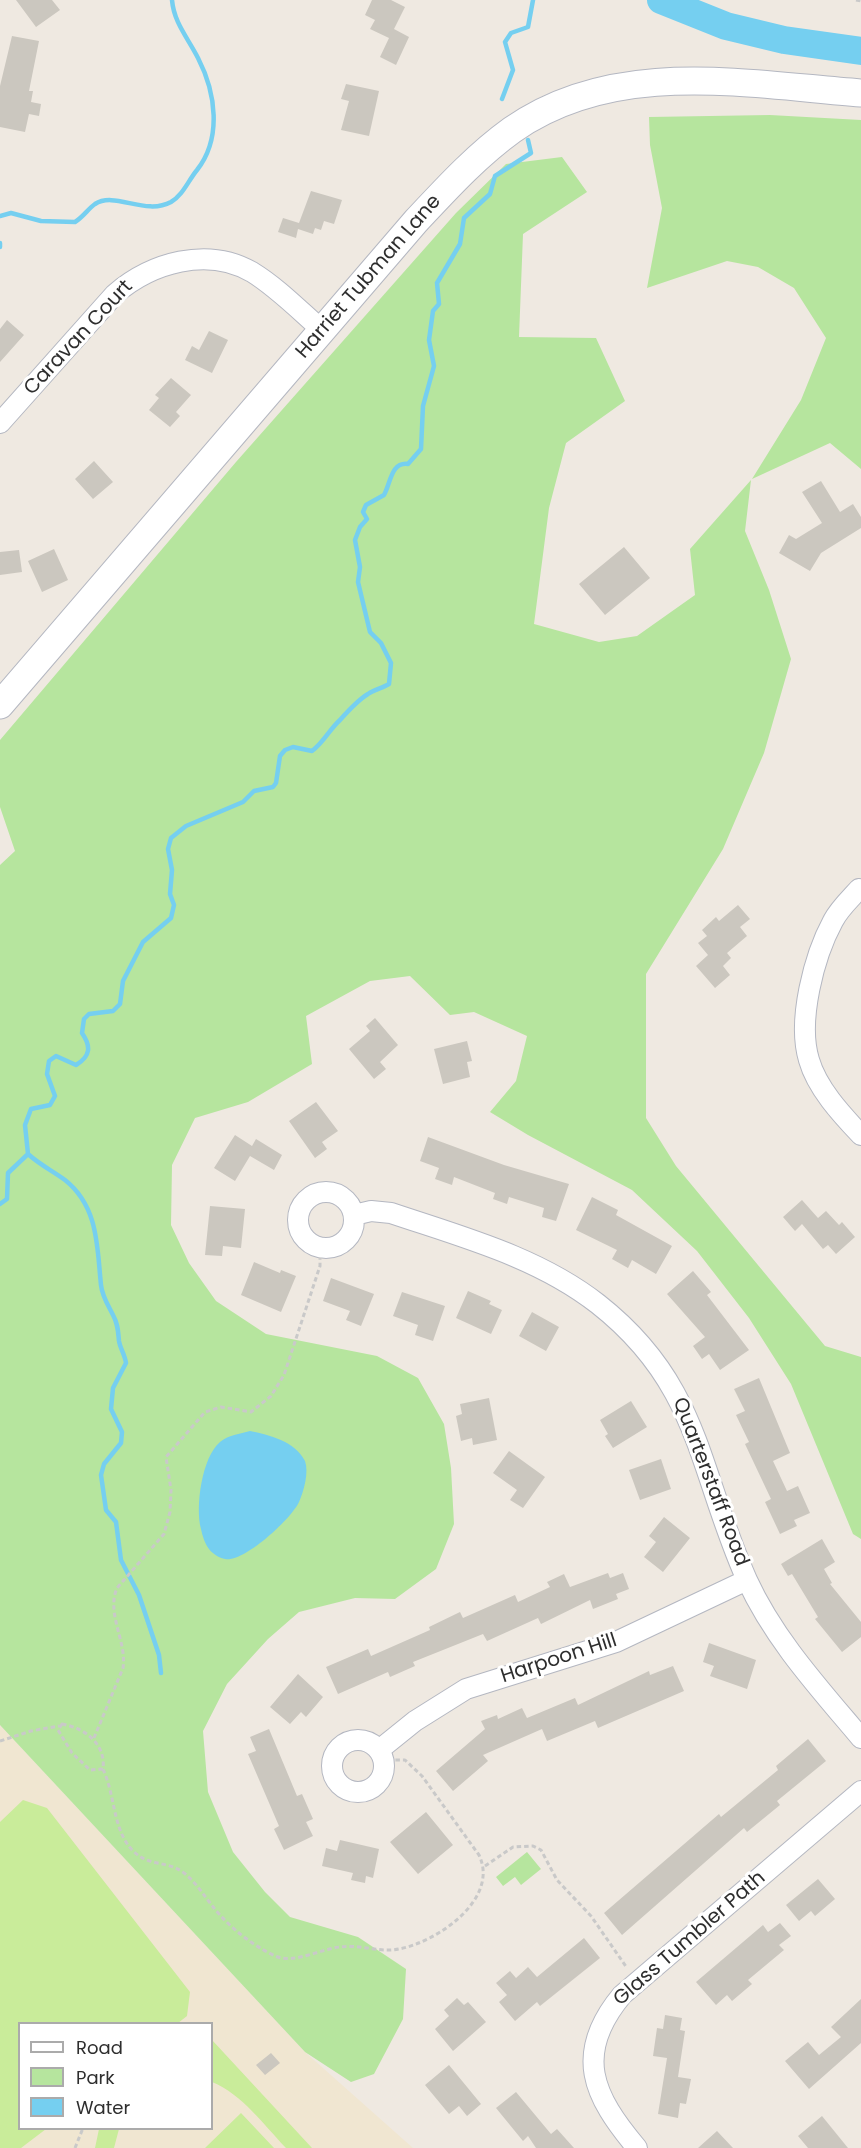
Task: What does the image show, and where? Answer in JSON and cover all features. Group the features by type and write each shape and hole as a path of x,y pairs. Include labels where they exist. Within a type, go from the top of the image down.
{"street":[{"name":"Harriet Tubman Lane","path":"0,705 416,221 484,152 536,115 574,98 610,87 654,82 746,84 861,93"},
{"name":"Caravan Court","path":"0,423 115,294 133,279 173,263 194,259 217,261 250,272 323,331"},
{"path":"859,889 834,919 824,941 804,1025 807,1052 816,1077 861,1135"},
{"path":"315,1194 337,1194 345,1200 354,1215 353,1230 348,1238 339,1245 320,1248 304,1238 299,1228 300,1210 315,1194"},
{"name":"Quarterstaff Road","path":"354,1215 371,1211 391,1212 530,1263 578,1289 625,1328 652,1357 681,1402 747,1580 762,1611 798,1663 861,1738"},
{"name":"Harpoon Hill","path":"381,1754 415,1721 466,1689 616,1642 747,1580"},
{"name":"Glass Tumbler Path","path":"637,2148 603,2104 595,2083 594,2063 601,2024 622,1995 861,1791"}],"path":[{"path":"856,0 861,1"},
{"path":"94,1738 123,1668 123,1644 113,1609 117,1588 153,1548 168,1525 171,1484 166,1457 205,1412 221,1407 251,1412 277,1389 284,1375 320,1266 320,1248"},
{"path":"0,1741 62,1724 75,1727 94,1738 103,1761 103,1769 119,1829 136,1855 152,1864 183,1872 235,1930 277,1956 288,1959 321,1950 354,1946 381,1950 398,1949 431,1937 449,1925 478,1895 485,1880 484,1866 466,1836 422,1776 405,1760 381,1754"},
{"path":"59,1726 63,1741 82,1764 90,1770 103,1769"},
{"path":"484,1866 513,1847 534,1846 541,1850 557,1880 591,1916 606,1936 613,1952 638,1981"},
{"path":"75,2148 82,2130"}],"shaded area":[{"path":"0,1725 305,2052 413,2148 0,2148"}],"green space":[{"path":"770,115 861,120 861,469 830,443 752,479 801,400 826,338 794,288 758,267 727,261 647,288 662,208 650,145 649,117"},
{"path":"562,157 587,192 523,234 519,337 596,338 625,401 566,443 549,508 534,624 599,642 637,636 695,595 690,549 751,480 745,531 769,590 791,659 764,753 723,849 646,974 646,1118 676,1166 825,1346 861,1357 861,1539 853,1534 791,1384 749,1318 697,1251 632,1190 528,1135 490,1112 516,1081 527,1036 474,1012 450,1015 410,976 370,981 306,1016 312,1064 248,1102 195,1118 172,1165 171,1225 189,1263 216,1301 266,1334 377,1356 418,1378 444,1424 451,1468 454,1524 436,1569 395,1599 355,1598 299,1612 268,1639 227,1684 203,1731 208,1792 233,1852 265,1892 290,1917 358,1937 406,1969 403,2019 374,2074 351,2082 305,2052 0,1725 0,865 15,851 0,807 0,740 236,462 456,213 506,164"},
{"path":"23,1800 47,1808 190,1992 187,2016 179,2022 18,2022 18,2130 45,2130 21,2148 0,2148 0,1822"},
{"path":"527,1852 541,1869 521,1885 515,1877 503,1886 496,1877"},
{"path":"213,2041 312,2148 286,2148 243,2102 213,2083"},
{"path":"241,2113 274,2148 205,2148"},
{"path":"99,2130 119,2130 114,2148 95,2148"}],"water":[{"path":"250,1431 273,1437 295,1448 305,1461 305,1482 295,1509 278,1528 244,1554 225,1559 211,1551 202,1534 199,1508 204,1470 220,1442 230,1436"}],"building":[{"path":"16,0 52,0 60,10 36,27"},
{"path":"372,0 391,0 405,7 394,29 409,37 396,65 380,57 389,38 370,29 375,20 365,15"},
{"path":"12,36 39,41 29,91 33,91 31,102 41,104 39,116 29,114 25,132 0,127 0,86"},
{"path":"346,84 379,91 369,136 341,130 349,101 341,99"},
{"path":"311,191 342,200 334,224 324,221 321,230 315,228 313,234 298,229 296,238 278,232 283,218 299,223"},
{"path":"7,320 24,335 0,362 0,329"},
{"path":"209,331 228,340 212,373 185,360 192,346 199,350"},
{"path":"171,378 191,395 176,412 180,416 170,427 149,410 159,398 155,395"},
{"path":"94,461 113,482 93,499 75,479"},
{"path":"821,481 840,512 853,504 861,517 861,528 821,553 810,571 779,553 789,535 796,539 822,523 802,492"},
{"path":"624,547 650,578 605,615 579,584"},
{"path":"54,549 68,580 42,592 28,561"},
{"path":"19,550 22,572 0,575 0,552"},
{"path":"738,905 750,919 740,927 747,936 727,953 731,958 723,966 730,975 715,988 696,966 708,955 698,943 707,936 702,930 716,917 719,921"},
{"path":"375,1018 398,1045 380,1062 386,1069 374,1079 349,1049 370,1031 366,1026"},
{"path":"467,1041 472,1061 467,1062 470,1077 443,1084 434,1049"},
{"path":"316,1102 338,1131 322,1142 327,1149 315,1158 289,1121"},
{"path":"235,1135 252,1146 256,1139 282,1155 274,1170 250,1156 235,1181 214,1168"},
{"path":"428,1137 504,1165 569,1184 556,1221 542,1217 544,1208 509,1197 507,1204 493,1199 495,1193 454,1177 452,1185 435,1179 439,1168 420,1161"},
{"path":"592,1197 618,1210 616,1215 672,1246 656,1274 632,1260 628,1268 612,1259 617,1250 576,1230"},
{"path":"802,1200 818,1218 826,1211 839,1225 842,1222 855,1237 836,1254 828,1245 823,1249 802,1224 795,1231 783,1217"},
{"path":"210,1206 245,1209 241,1248 223,1246 222,1256 205,1255"},
{"path":"254,1262 280,1273 281,1270 296,1276 281,1312 241,1295"},
{"path":"693,1271 711,1292 707,1295 749,1350 720,1370 709,1354 702,1359 693,1346 705,1337 667,1294"},
{"path":"331,1278 374,1294 361,1326 346,1320 350,1311 323,1301"},
{"path":"468,1291 491,1301 489,1304 502,1310 491,1334 456,1318"},
{"path":"402,1292 445,1306 433,1341 415,1335 418,1325 393,1316"},
{"path":"532,1312 559,1327 546,1351 519,1336"},
{"path":"759,1378 790,1453 773,1461 787,1491 798,1486 810,1513 794,1520 797,1526 780,1534 765,1502 771,1499 745,1444 749,1442 736,1415 745,1411 734,1389"},
{"path":"489,1398 497,1440 473,1445 472,1438 461,1441 456,1416 462,1414 460,1404"},
{"path":"631,1401 647,1427 613,1448 605,1436 608,1434 600,1420"},
{"path":"509,1451 545,1477 523,1508 510,1500 517,1490 493,1473"},
{"path":"661,1459 671,1489 640,1500 629,1470"},
{"path":"664,1517 690,1538 663,1572 644,1557 656,1542 649,1536"},
{"path":"822,1539 835,1562 824,1569 832,1583 830,1584 861,1622 861,1637 842,1652 815,1619 818,1617 792,1574 788,1576 781,1564"},
{"path":"608,1573 610,1578 623,1573 629,1589 616,1594 618,1599 593,1609 590,1600 541,1624 538,1618 487,1641 483,1634 413,1662 415,1666 390,1677 388,1672 338,1694 326,1667 368,1649 371,1656 430,1630 429,1627 460,1612 463,1618 515,1595 518,1602 550,1587 547,1582 564,1574 570,1587"},
{"path":"709,1643 756,1660 747,1689 710,1676 714,1666 703,1662"},
{"path":"673,1666 684,1691 598,1728 595,1721 547,1741 542,1729 483,1755 488,1761 453,1791 436,1771 485,1729 481,1721 497,1715 498,1719 522,1708 527,1718 575,1698 578,1705 649,1671 650,1675"},
{"path":"298,1674 323,1697 306,1717 301,1712 290,1724 270,1707"},
{"path":"269,1729 297,1796 302,1794 313,1819 306,1822 313,1836 284,1850 274,1829 279,1826 248,1754 256,1751 250,1737"},
{"path":"808,1739 826,1761 777,1801 780,1805 747,1832 744,1828 622,1935 604,1913 719,1814 721,1817 778,1770 776,1766"},
{"path":"426,1812 453,1845 418,1874 390,1842"},
{"path":"340,1840 379,1849 373,1878 366,1876 365,1883 351,1880 353,1873 322,1866 326,1848 337,1851"},
{"path":"818,1879 835,1899 815,1916 811,1911 799,1921 786,1905"},
{"path":"780,1923 791,1936 779,1945 784,1950 748,1980 752,1984 732,2001 727,1995 716,2005 696,1982 763,1925 768,1932"},
{"path":"584,1938 600,1958 540,2006 537,2002 515,2021 499,2002 507,1995 496,1983 510,1971 516,1978 528,1967 537,1977"},
{"path":"457,1998 464,2005 468,2002 486,2022 453,2051 435,2029 449,2016 444,2010"},
{"path":"861,1999 861,2043 809,2089 785,2061 808,2042 819,2055 841,2037 831,2027"},
{"path":"665,2015 682,2018 680,2030 685,2031 678,2077 691,2079 686,2104 680,2103 678,2118 658,2114 667,2058 653,2056 657,2028 663,2029"},
{"path":"271,2053 280,2063 265,2075 256,2065"},
{"path":"449,2065 481,2104 467,2116 459,2106 449,2114 425,2085"},
{"path":"516,2092 551,2134 557,2129 574,2148 536,2148 528,2136 523,2141 496,2108"},
{"path":"822,2116 848,2148 808,2148 798,2136"},
{"path":"717,2131 733,2148 698,2148"}],"waterway":[{"path":"0,216 11,213 41,221 75,222 95,204 103,201 161,206 171,202 182,192 205,157 210,144 214,115 204,72 178,23 172,0"},
{"path":"502,99 513,70 505,42 511,33 528,27 533,0"},
{"path":"661,0 726,26 784,40 861,51"},
{"path":"0,1204 7,1199 8,1173 28,1154 25,1125 31,1109 50,1105 55,1096 47,1074 49,1061 56,1056 76,1065 85,1058 88,1046 82,1033 84,1019 89,1014 113,1011 120,1004 123,981 143,942 171,918 174,905 170,894 172,870 168,849 171,838 186,826 243,802 254,791 273,787 276,783 280,756 285,750 293,747 312,751 357,702 389,684 391,663 381,643 370,632 358,582 360,567 355,540 360,527 367,519 363,512 366,505 384,495 392,474 398,466 408,464 421,449 423,406 434,366 429,340 433,311 439,304 437,283 460,244 464,218 490,194 495,176 531,153 528,140"},
{"path":"28,1154 65,1180 76,1191 90,1215 94,1229 102,1289 116,1321 126,1363 113,1388 111,1409 122,1432 121,1443 104,1464 101,1475 106,1510 116,1522 121,1560 139,1595 159,1655 161,1673"}]}
